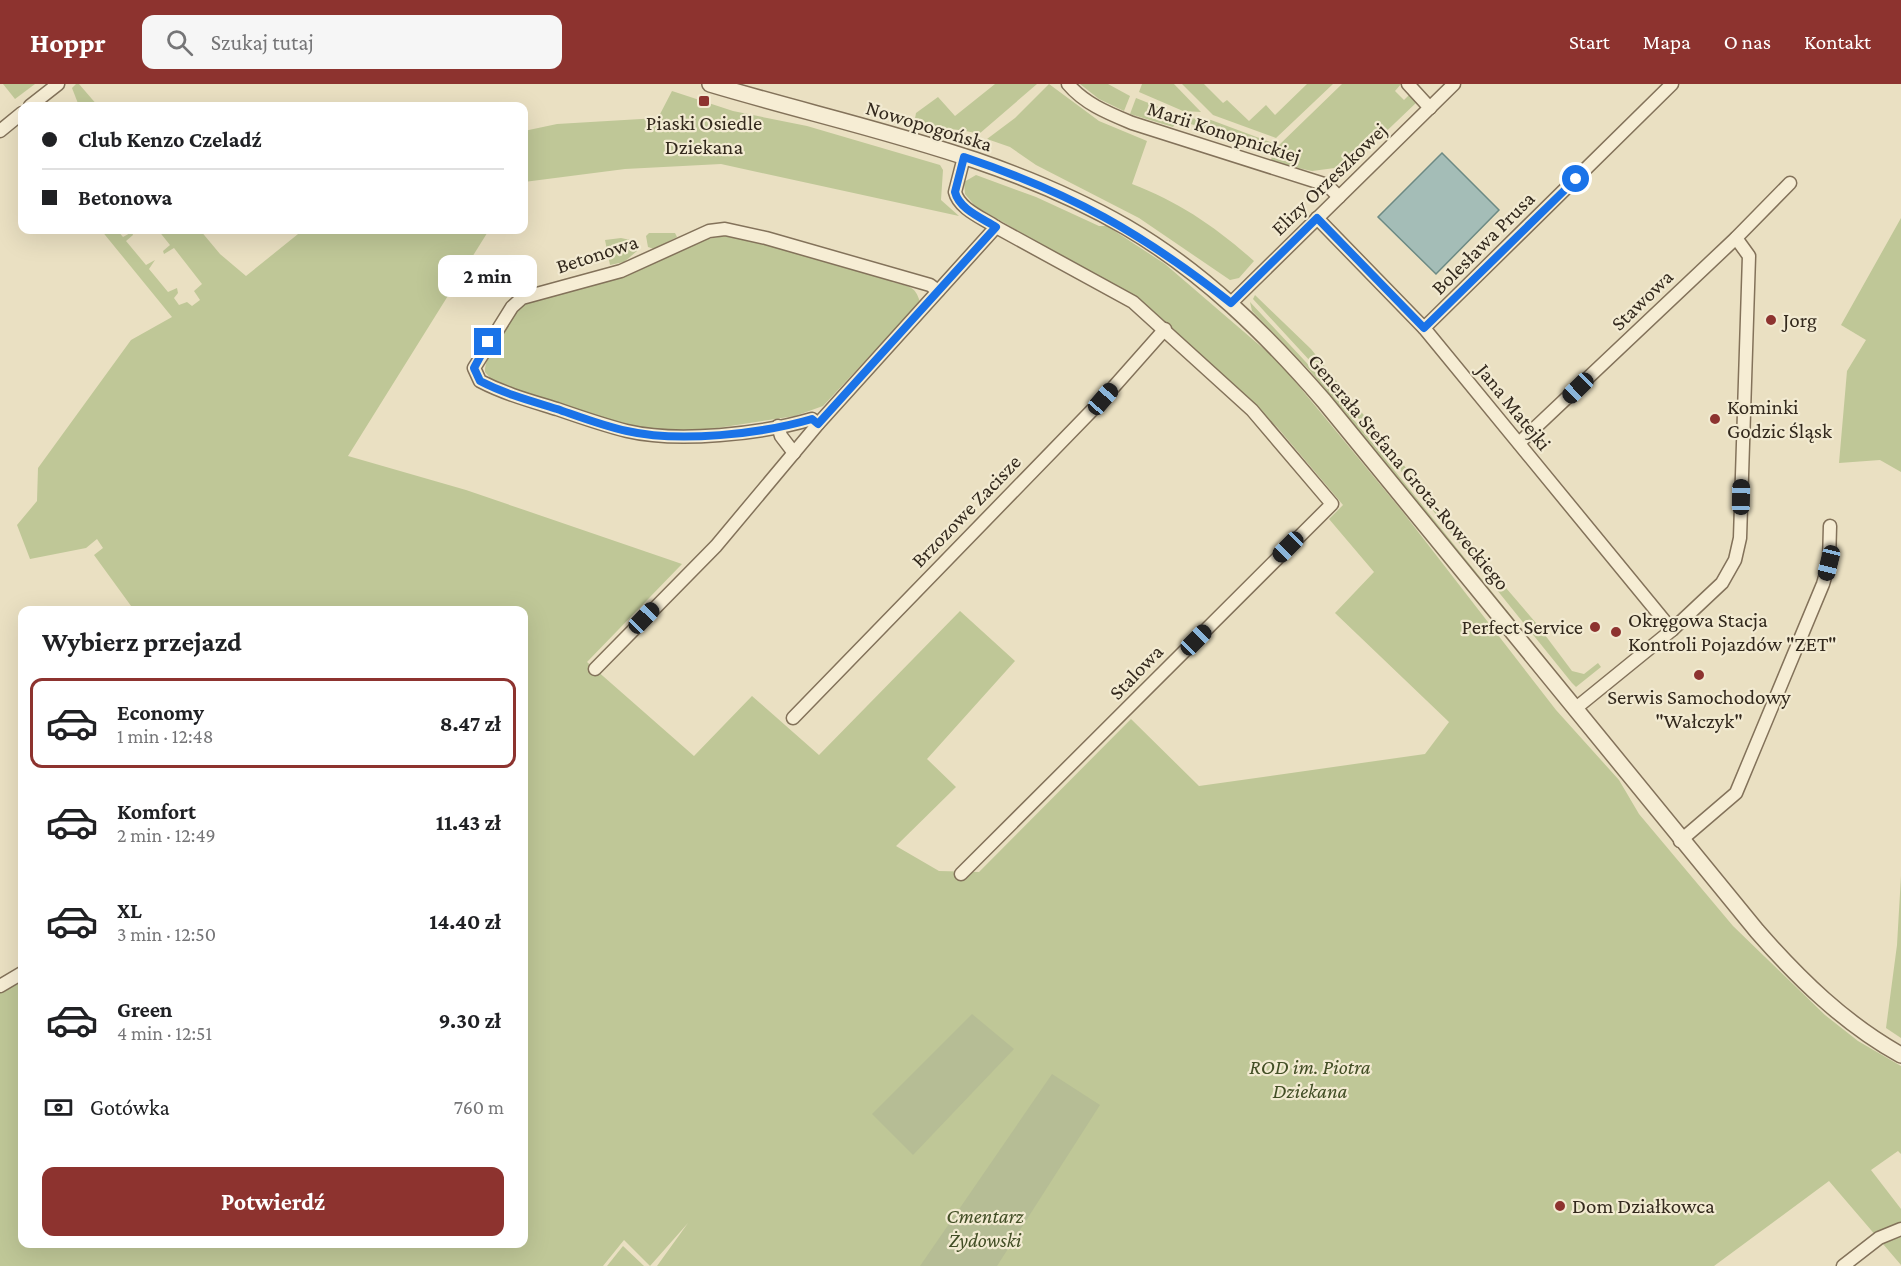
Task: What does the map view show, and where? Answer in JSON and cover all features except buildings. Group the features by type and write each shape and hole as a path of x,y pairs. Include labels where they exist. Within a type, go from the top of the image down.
{"street":[{"path":"35,102 58,84"},
{"name":"Nowopogońska","path":"710,84 964,157 1052,190 1129,229"},
{"name":"Marii Konopnickiej","path":"1068,84 1077,94 1094,105 1124,120 1327,185 1339,197"},
{"path":"1408,84 1430,108"},
{"name":"Elizy Orzeszkowej","path":"1231,303 1454,84"},
{"name":"Bolesława Prusa","path":"1424,328 1672,84"},
{"path":"0,131 18,116"},
{"path":"964,157 955,192 956,197 965,207 996,227 1133,302 1165,329"},
{"name":"Stawowa","path":"1519,443 1736,238 1790,183"},
{"name":"Jana Matejki","path":"1317,218 1424,328 1672,630"},
{"path":"595,669 716,546 818,424 996,227"},
{"name":"Betonowa","path":"818,424 812,419 778,426 700,436 661,436 628,431 514,396 480,381 474,368 492,335 520,300 621,271 709,231 725,229 766,238 921,282 939,291"},
{"name":"Generała Stefana Grota-Roweckiego","path":"1129,229 1180,262 1231,303 1281,351 1576,708 1680,841 1765,940 1811,988 1855,1026 1901,1055"},
{"path":"1576,708 1672,630 1722,583 1735,560 1740,538 1749,256 1736,238"},
{"name":"Stalowa","path":"962,874 1332,504 1256,414 1165,329"},
{"name":"Brzozowe Zacisze","path":"793,718 1103,399 1165,329"},
{"path":"778,426 781,436 794,453"},
{"path":"1680,841 1736,793 1823,584 1829,563 1830,526"},
{"path":"0,986 18,975"},
{"path":"1843,1266 1879,1238 1901,1229"}],"green space":[{"path":"3,84 35,84 15,99"},
{"path":"79,84 95,102 77,102 72,88"},
{"path":"995,84 1037,84 979,134 914,124 916,113 938,97 955,116"},
{"path":"1049,84 1099,121 1147,141 1132,184 1196,216 1254,261 1239,278 1230,280 1139,218 1036,165 1010,147 987,139 1015,118"},
{"path":"1080,84 1108,84 1130,96 1124,111 1099,99"},
{"path":"1142,84 1174,84 1201,112 1183,111 1139,92"},
{"path":"1182,84 1204,84 1223,103 1227,100 1249,121 1266,105 1275,115 1307,84 1333,84 1276,138 1213,115"},
{"path":"1342,84 1401,84 1395,91 1404,100 1410,94 1418,101 1350,166 1312,171 1271,162 1272,154 1278,146"},
{"path":"672,91 733,111 807,126 940,165 943,170 941,200 959,216 721,164 625,169 528,181 528,130 557,124 658,118"},
{"path":"1136,98 1181,116 1173,127 1130,114"},
{"path":"1187,118 1211,120 1273,143 1266,150 1185,122"},
{"name":"ROD im. Piotra Dziekana","path":"976,175 1036,197 1099,226 1107,226 1165,264 1279,362 1402,511 1556,710 1619,780 1639,814 1733,926 1825,1015 1858,1041 1901,1066 1901,1154 1898,1151 1871,1170 1901,1209 1901,1265 1829,1181 1714,1266 657,1266 688,1223 650,1266 624,1240 603,1266 0,1266 0,991 18,983 18,1248 528,1248 528,606 131,606 94,555 103,548 97,539 86,548 30,559 17,525 37,501 38,468 131,340 172,317 104,234 120,234 123,237 133,234 126,241 146,265 155,260 149,269 168,292 177,288 178,293 174,298 179,305 187,302 192,306 200,300 194,291 202,284 174,248 164,254 163,251 170,245 161,234 203,234 220,254 246,276 298,234 487,234 348,456 466,490 682,564 587,662 694,756 752,696 819,755 960,611 1015,661 927,759 956,787 896,846 939,871 979,872 1131,719 1199,786 1425,754 1449,722 1335,613 1374,572 1329,519 1343,505 1277,427 1136,299 975,206 965,194 964,182"},
{"path":"1901,218 1901,472 1880,460 1839,463 1847,371 1866,340 1841,325"},
{"path":"649,233 675,233 677,237 654,249 648,247 646,236"},
{"path":"725,236 769,244 867,274 892,279 892,282 907,286 916,292 920,302 823,406 795,416 698,431 650,430 612,421 516,390 492,380 485,372 489,356 499,335 525,304 634,271 708,239"},
{"path":"621,238 635,241 637,251 624,262 610,265 605,240"},
{"path":"1255,295 1311,349 1446,518 1536,623 1572,671 1584,674 1598,663 1601,667 1576,687 1572,683 1355,414 1253,299"},
{"path":"1250,302 1317,374 1570,689 1310,371 1252,311"},
{"path":"1901,876 1901,1038 1886,1028 1897,945"},
{"name":"Cmentarz Żydowski","path":"972,1014 1014,1049 913,1155 872,1114"},
{"name":"Cmentarz Żydowski","path":"1052,1074 1100,1105 997,1266 920,1266"},
{"path":"623,1246 644,1266 607,1266"}],"water":[{"path":"1442,153 1499,210 1436,274 1378,217"}],"place":[{"name":"Piaski Osiedle Dziekana","path":"704,101"},
{"name":"Jorg","path":"1771,320"},
{"name":"Kominki Godzic Śląsk","path":"1715,419"},
{"name":"Perfect Service","path":"1595,627"},
{"name":"Okręgowa Stacja Kontroli Pojazdów \"ZET\"","path":"1616,632"},
{"name":"Serwis Samochodowy \"Wałczyk\"","path":"1699,675"},
{"name":"Dom Działkowca","path":"1560,1206"}],"route":[{"path":"488,342 474,368 480,381 522,399 628,431 661,436 700,436 795,424 812,419 818,424 996,227 965,207 956,197 955,192 964,157 1040,184 1108,217 1180,262 1231,303 1317,218 1424,328 1576,179"}]}
